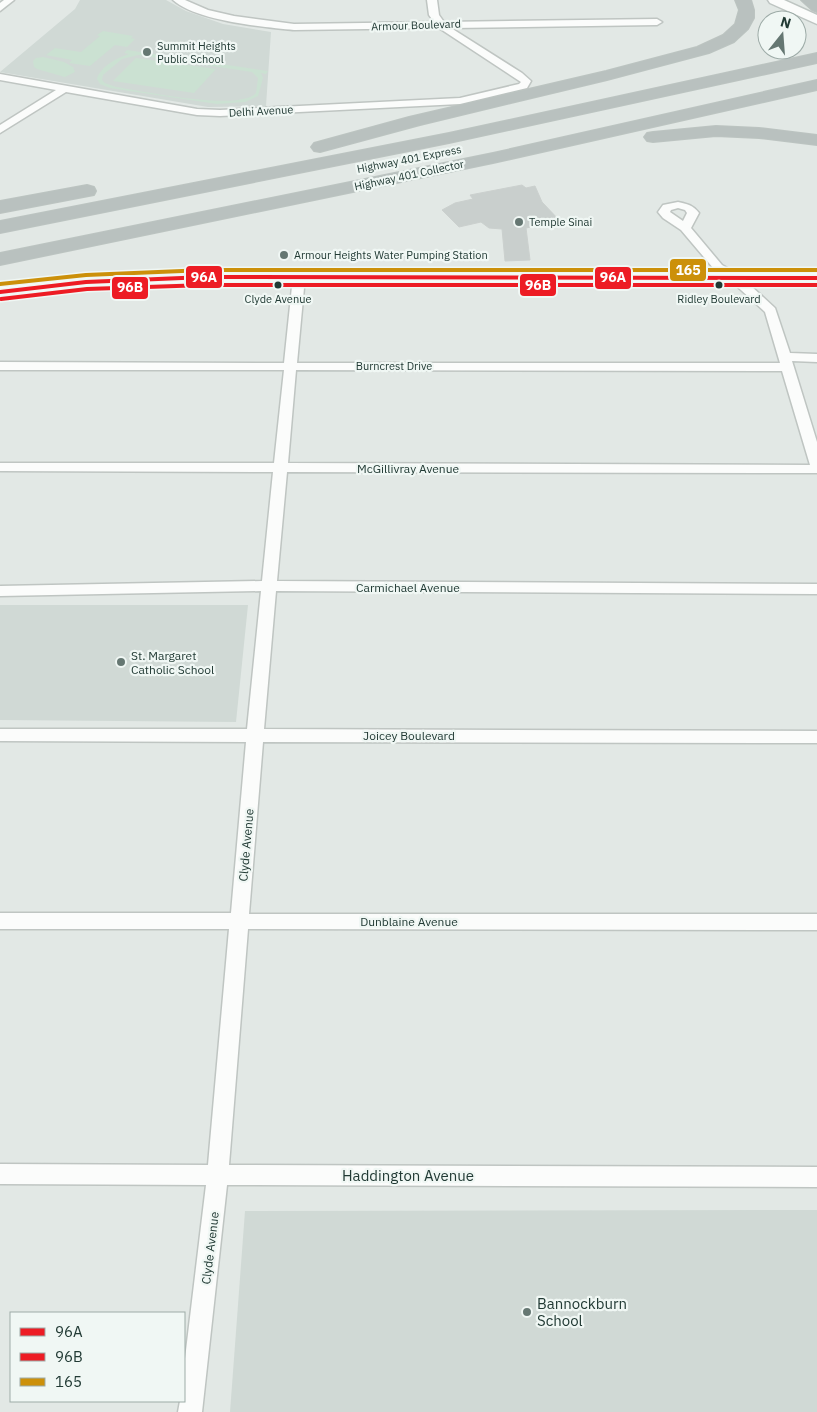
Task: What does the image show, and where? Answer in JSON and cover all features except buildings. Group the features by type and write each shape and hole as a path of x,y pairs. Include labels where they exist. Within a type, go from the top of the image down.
{"highway":[{"path":"320,147 375,130 506,100 703,50 717,45 738,32 746,19 747,7 743,0"},
{"path":"808,0 817,7"},
{"path":"224,165 434,125 757,56"},
{"name":"Highway 401 Express","path":"0,227 430,142 817,58"},
{"name":"Highway 401 Express","path":"0,240 452,151 817,70"},
{"name":"Highway 401 Collector","path":"0,259 501,156 817,85"},
{"path":"501,156 535,156 650,137 716,130 817,140"},
{"path":"0,207 101,188"}],"main road":[{"path":"774,0 817,20"},
{"path":"788,0 817,13"},
{"path":"0,292 86,282 146,278 817,278"}],"street":[{"path":"0,8 8,0"},
{"name":"Armour Boulevard","path":"178,0 215,14 275,25 318,28 657,22"},
{"path":"432,0 434,16 441,25"},
{"name":"Delhi Avenue","path":"0,77 197,112 220,113 460,101 523,86 526,81 441,25"},
{"path":"0,130 64,89"},
{"path":"685,228 718,267 734,277 771,311 817,465"},
{"name":"Clyde Avenue","path":"190,1412 218,1173 255,734 299,277"},
{"path":"787,362 817,358"},
{"name":"Burncrest Drive","path":"0,366 787,362"},
{"name":"McGillivray Avenue","path":"0,467 817,469"},
{"name":"Carmichael Avenue","path":"0,590 269,586 817,589"},
{"name":"Joicey Boulevard","path":"0,735 255,734 817,737"},
{"name":"Dunblaine Avenue","path":"0,921 817,922"},
{"name":"Haddington Avenue","path":"0,1174 218,1173 817,1177"}],"shaded area":[{"name":"Summit Heights Public School","path":"80,0 166,0 186,11 223,24 271,32 266,106 208,107 0,72 75,9"},
{"name":"St. Margaret Catholic School","path":"0,605 248,605 236,722 0,720"},
{"name":"Bannockburn School","path":"817,1210 817,1412 230,1412 245,1211"}],"green space":[{"path":"103,31 133,36 131,38 135,39 127,47 115,45 90,66 69,63 72,60 46,55 55,48 81,52 100,36 97,35"},
{"path":"127,50 268,71 266,74 261,73 263,78 258,96 245,102 217,104 110,88 100,84 97,79 102,70 120,57 129,54 124,53","holes":["138,55 252,72 258,78 256,93 246,98 231,101 211,101 167,96 116,87 102,80 103,75 122,59"]},
{"path":"43,57 64,62 73,67 75,72 65,77 34,67 33,61 36,58"},
{"path":"136,58 216,69 194,93 113,81"}],"transit line":[{"name":"165","path":"0,284 86,275 206,270 817,270"},
{"name":"96A","path":"0,292 86,282 206,277 817,278"},
{"name":"96B","path":"1,299 87,289 206,285 817,285"}],"place":[{"name":"Summit Heights Public School","path":"147,52"},
{"name":"Temple Sinai","path":"519,222"},
{"name":"Armour Heights Water Pumping Station","path":"284,255"},
{"name":"Clyde Avenue","path":"278,285"},
{"name":"Ridley Boulevard","path":"719,285"},
{"name":"St. Margaret Catholic School","path":"121,662"},
{"name":"Bannockburn School","path":"527,1312"}]}
